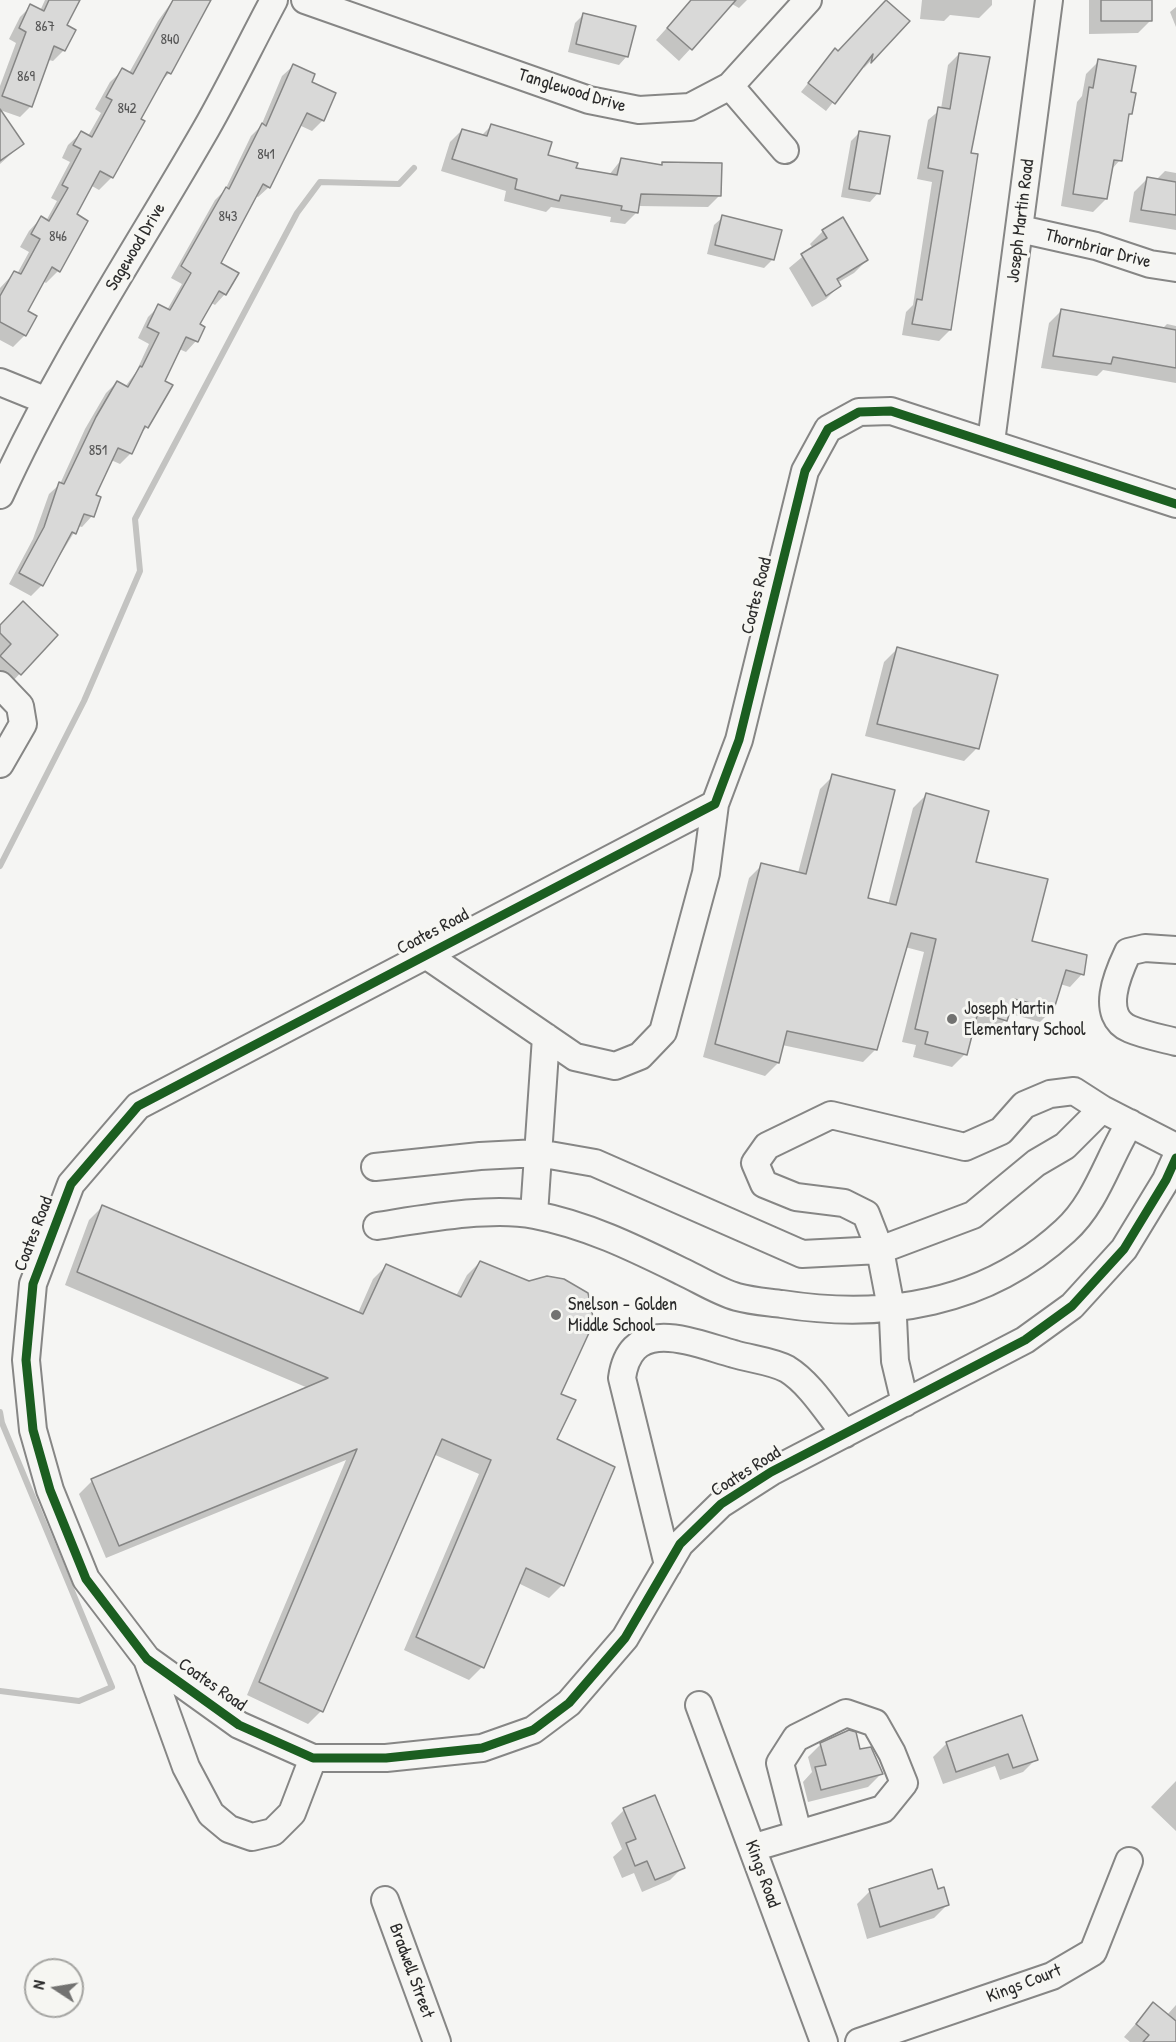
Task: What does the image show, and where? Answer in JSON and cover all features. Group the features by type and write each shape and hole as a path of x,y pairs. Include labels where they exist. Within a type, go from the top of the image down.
{"street":[{"name":"Sagewood Drive","path":"0,495 47,401 206,128 274,0"},
{"name":"Tanglewood Drive","path":"306,0 589,100 639,110 690,107 730,86 808,0"},
{"name":"Joseph Martin Road","path":"991,442 1049,0"},
{"path":"730,86 785,150"},
{"name":"Thornbriar Drive","path":"1020,229 1095,246 1150,264 1176,268"},
{"path":"0,382 47,401"},
{"name":"Coates Road","path":"1176,504 891,411 859,412 828,429 805,471 739,740 715,804 138,1106 71,1184 33,1284 26,1360 33,1430 50,1490 86,1579 147,1659 239,1725 313,1758 386,1758 482,1748 533,1730 569,1703 625,1638 680,1544 722,1504 771,1472 1026,1340 1072,1306 1124,1249 1166,1180 1176,1158"},
{"path":"0,685 20,706 23,724 0,764"},
{"path":"426,955 575,1057 615,1066 640,1056 663,1032 705,873 715,804"},
{"path":"1176,950 1145,948 1128,952 1118,972 1113,993 1114,1014 1127,1028 1176,1042"},
{"path":"534,1214 546,1037"},
{"path":"905,1402 895,1361 891,1309 879,1250 866,1214 844,1203 796,1197 764,1184 755,1163 767,1146 831,1115 965,1147 1002,1131 1024,1105 1050,1094 1074,1091 1102,1109 1176,1147"},
{"path":"375,1167 480,1156 538,1153 595,1163 802,1254 879,1250 973,1215 1036,1163 1065,1146 1102,1109"},
{"path":"377,1226 443,1217 534,1214 584,1227 736,1297 805,1308 850,1311 891,1309 925,1304 998,1280 1066,1230 1106,1174 1116,1145 1130,1123"},
{"path":"668,1565 622,1378 624,1363 643,1341 669,1336 786,1369 802,1382 845,1434"},
{"path":"147,1659 186,1767 211,1814 229,1829 252,1837 273,1833 292,1812 313,1758"},
{"name":"Kings Road","path":"699,1705 824,2042"},
{"path":"752,1848 883,1809 904,1784 892,1753 875,1723 846,1713 796,1738 780,1763 798,1833"},
{"name":"Kings Court","path":"859,2042 1052,1976 1093,1952 1128,1861"},
{"name":"Bradwell Street","path":"385,1900 437,2042"}],"building":[{"path":"49,0 80,0 67,25 76,30 65,51 54,46 32,107 2,96 26,32 19,28 30,4 44,11"},
{"path":"173,0 211,0 171,74 167,72 141,119 145,121 113,178 100,171 77,214 88,221 60,272 52,267 28,311 37,316 26,336 0,322 0,296 14,271 21,274 40,239 31,234 41,216 49,221 68,188 62,185 81,149 73,145 81,131 92,137 112,100 106,97 122,68 133,74"},
{"path":"691,0 736,0 692,50 667,28"},
{"path":"886,0 910,21 871,63 873,54 835,104 808,83 835,48 838,51"},
{"path":"1101,0 1152,0 1152,21 1101,21"},
{"path":"583,13 636,26 628,57 576,44"},
{"path":"959,53 990,57 971,153 978,154 951,330 912,324 917,299 922,300 943,171 928,168 938,107 950,109"},
{"path":"1098,59 1136,66 1131,92 1136,93 1132,114 1129,114 1122,161 1114,160 1107,199 1073,194 1089,87 1093,88"},
{"path":"293,64 315,74 312,82 336,93 324,121 307,113 270,188 263,184 221,263 239,273 226,295 219,291 200,324 205,327 198,342 186,337 165,381 173,385 148,428 145,426 132,454 118,448 96,495 101,497 94,517 84,514 76,534 72,532 43,586 19,573 44,527 59,482 64,484 96,417 117,381 128,387 140,366 142,367 159,333 147,327 158,304 170,310 191,273 181,266 226,187 229,189 262,123 266,126"},
{"path":"0,109 24,144 0,161"},
{"path":"491,124 552,142 548,155 578,163 576,168 617,175 621,158 662,165 662,162 722,163 721,196 641,194 638,213 621,210 622,206 561,195 559,201 515,189 517,179 452,159 462,129 487,136"},
{"path":"859,131 890,136 880,194 849,189"},
{"path":"1147,177 1176,182 1176,215 1141,210"},
{"path":"722,215 782,230 774,260 715,245"},
{"path":"843,217 868,260 837,279 841,286 826,296 801,254 827,238 822,230"},
{"path":"1061,309 1176,330 1176,368 1113,357 1111,364 1053,356"},
{"path":"23,601 58,635 21,675 0,656 11,644 0,633 0,625"},
{"path":"897,647 998,675 979,749 877,724"},
{"path":"832,774 895,790 868,898 896,905 926,793 989,811 976,862 1048,879 1032,941 1087,955 1084,975 1066,970 1054,1009 1014,999 1007,1021 978,1012 967,1055 925,1044 928,1032 915,1029 936,939 911,933 877,1050 787,1031 779,1063 715,1044 761,863 806,874"},
{"path":"102,1205 363,1314 386,1264 461,1297 480,1261 529,1281 547,1276 564,1279 588,1293 594,1322 561,1394 576,1400 557,1439 615,1467 564,1586 526,1568 484,1668 416,1637 491,1460 442,1439 323,1712 259,1682 357,1449 119,1546 91,1479 328,1378 77,1272"},
{"path":"1022,1715 1038,1760 1013,1768 1008,1754 956,1772 946,1742"},
{"path":"849,1730 856,1732 860,1749 871,1747 883,1774 821,1790 815,1767 826,1765 820,1743"},
{"path":"655,1795 685,1868 655,1880 647,1861 635,1866 626,1843 636,1839 623,1808"},
{"path":"932,1869 938,1889 944,1887 949,1905 880,1927 869,1889"},
{"path":"1153,2002 1176,2021 1176,2042 1143,2042 1149,2035 1136,2024"}],"waterway":[{"path":"0,866 84,701 140,571 135,519 297,213 320,182 399,184 414,168"},
{"path":"0,1412 2,1423 112,1687 79,1701 0,1691"}],"cycle path":[{"path":"1176,504 891,411 859,412 828,429 805,471 739,740 715,804 138,1106 71,1184 33,1284 26,1360 33,1430 50,1490 86,1579 147,1659 239,1725 313,1758 386,1758 482,1748 533,1730 569,1703 625,1638 680,1544 721,1504 771,1472 1025,1340 1072,1306 1124,1249 1166,1180 1176,1158"}],"place":[{"name":"Joseph Martin Elementary School","path":"952,1019"},
{"name":"Snelson - Golden Middle School","path":"556,1315"}]}
